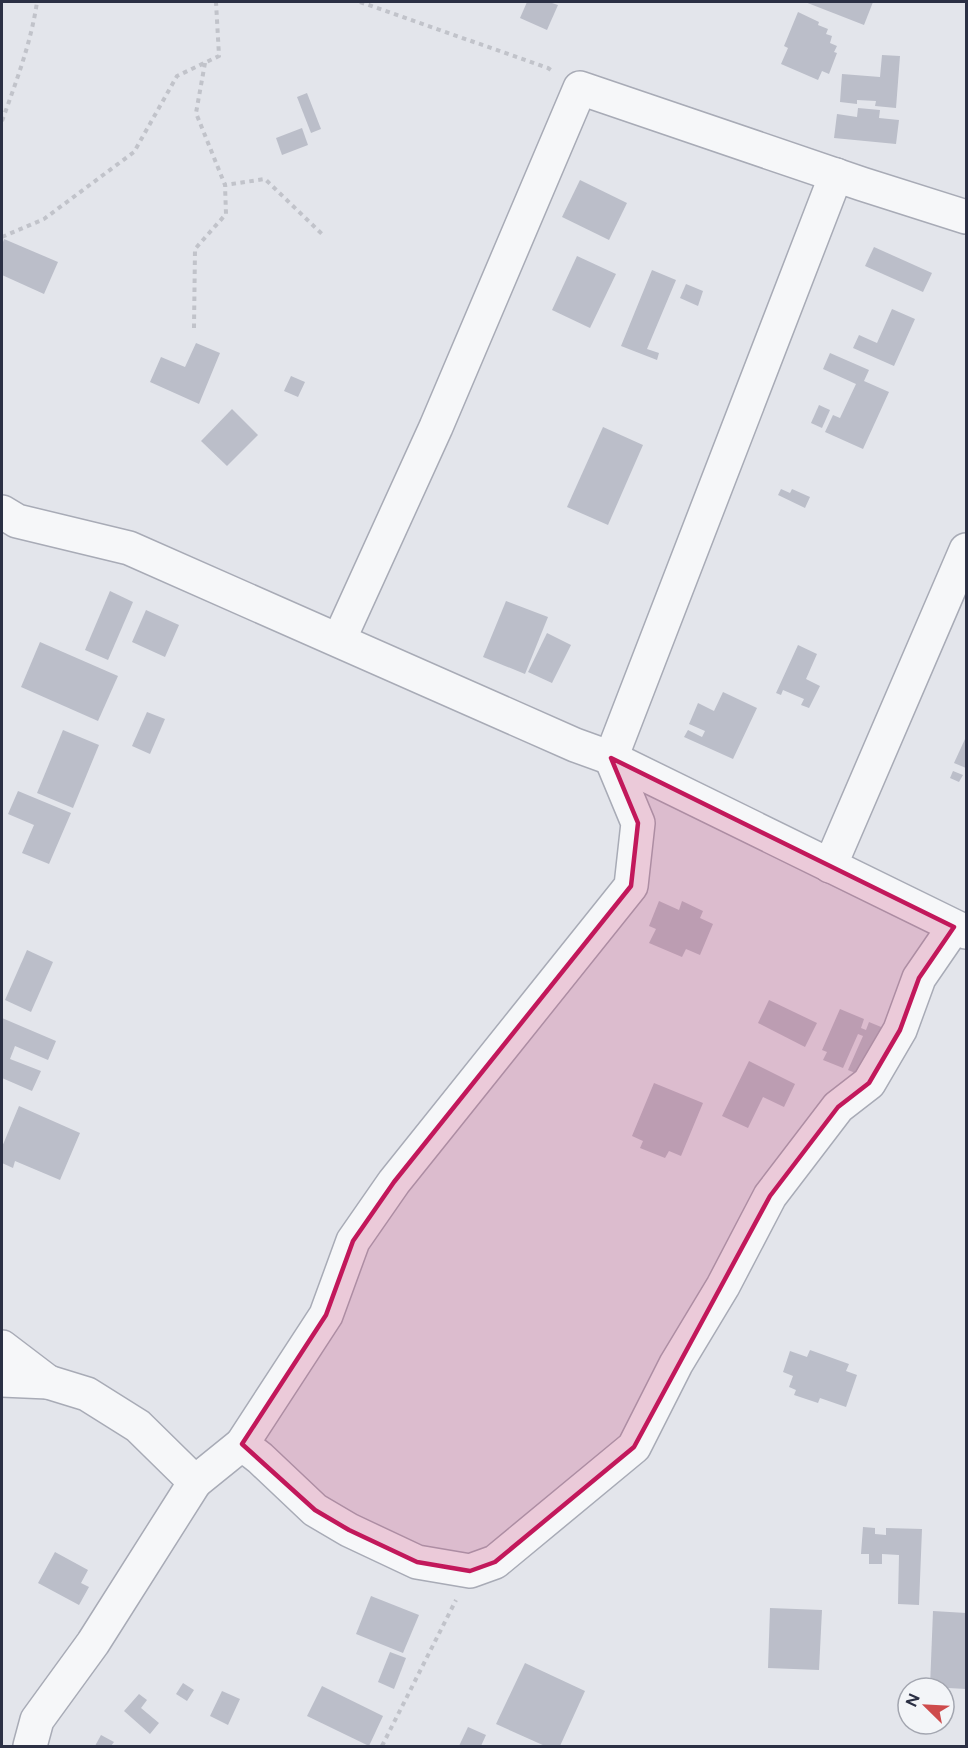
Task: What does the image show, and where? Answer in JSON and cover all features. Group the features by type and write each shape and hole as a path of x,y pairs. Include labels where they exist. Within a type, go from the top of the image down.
{"street":[{"path":"339,640 436,427 580,88 966,217"},
{"path":"6,1746 34,1733 195,1482 242,1444 326,1315 353,1241 394,1182 632,886 638,823 611,758 836,175"},
{"path":"7,526 129,548 575,745 611,758 960,930 919,978 900,1030 869,1083 838,1107 770,1196 723,1286 676,1364 634,1447 495,1562 470,1571 417,1562 349,1530 315,1510 242,1444"},
{"path":"830,866 966,550"},
{"path":"2,1347 48,1382"},
{"path":"2,1380 48,1382 87,1394 138,1426 195,1482"}],"path":[{"path":"2,121 33,27 37,2"},
{"path":"2,237 44,219 134,152 177,76 219,56 216,2"},
{"path":"360,2 548,68 580,88"},
{"path":"194,328 195,249 226,214 225,185 196,113 206,63"},
{"path":"225,185 265,179 322,234"},
{"path":"382,1746 470,1571"}],"highlighted area":[{"path":"611,758 954,927 919,978 900,1030 869,1083 838,1107 770,1196 634,1447 495,1562 470,1571 417,1562 349,1530 315,1510 242,1444 326,1315 353,1241 394,1182 631,886 638,823"}],"building":[{"path":"527,2 549,2 558,5 547,30 520,18"},
{"path":"805,2 873,2 864,25"},
{"path":"798,12 828,29 826,34 832,36 830,43 837,46 834,52 837,53 829,74 822,71 818,80 781,64 788,48 784,46"},
{"path":"882,55 900,56 896,108 875,106 876,101 857,100 857,104 840,102 842,74 880,77"},
{"path":"307,93 321,129 311,133 297,97"},
{"path":"858,108 880,110 879,118 899,120 896,144 834,138 837,114 857,117"},
{"path":"302,128 308,145 282,155 276,138"},
{"path":"580,180 627,203 609,240 562,217"},
{"path":"4,239 58,262 44,294 2,275"},
{"path":"874,247 932,273 923,292 865,266"},
{"path":"577,256 616,274 590,328 552,310"},
{"path":"652,270 676,280 647,349 659,353 657,360 621,346"},
{"path":"686,284 703,291 698,306 680,298"},
{"path":"892,309 915,319 894,366 853,348 859,335 877,343"},
{"path":"196,343 220,353 199,404 150,382 161,357 185,367"},
{"path":"830,353 869,370 864,381 889,392 863,449 825,432 833,415 840,418 856,384 823,369"},
{"path":"291,376 305,382 298,397 284,391"},
{"path":"819,405 830,410 822,428 811,423"},
{"path":"232,409 258,435 227,466 201,441"},
{"path":"603,427 643,445 608,525 567,507"},
{"path":"781,489 790,493 792,489 810,497 805,508 778,495"},
{"path":"110,591 133,602 108,660 85,650"},
{"path":"506,601 548,617 525,674 483,657"},
{"path":"146,610 179,625 165,657 132,642"},
{"path":"547,633 571,645 552,683 528,672"},
{"path":"40,642 118,676 98,721 21,687"},
{"path":"798,645 817,654 806,679 820,686 809,708 801,705 804,699 783,690 781,695 776,693"},
{"path":"723,692 757,708 733,759 684,737 688,730 702,737 705,731 689,724 698,703 714,711"},
{"path":"147,712 165,719 150,754 132,746"},
{"path":"63,730 99,745 73,808 37,793"},
{"path":"966,740 966,768 954,763"},
{"path":"953,771 963,775 959,782 950,778"},
{"path":"18,791 71,813 49,864 22,853 34,825 8,814"},
{"path":"659,901 679,910 682,901 703,911 700,918 713,924 700,955 686,949 682,957 649,943 656,929 649,926"},
{"path":"27,950 53,962 31,1012 5,1000"},
{"path":"769,1000 817,1023 805,1047 758,1023"},
{"path":"840,1009 864,1019 861,1028 866,1030 869,1022 886,1029 865,1077 848,1070 863,1036 858,1034 843,1068 823,1060 827,1052 822,1050"},
{"path":"2,1018 56,1041 48,1060 15,1046 10,1059 41,1071 32,1091 2,1078"},
{"path":"749,1061 795,1084 784,1107 763,1097 748,1128 722,1116"},
{"path":"654,1083 703,1103 681,1156 669,1151 665,1158 640,1148 643,1141 632,1136"},
{"path":"19,1106 80,1133 60,1180 15,1161 13,1168 2,1163 2,1147"},
{"path":"810,1350 849,1364 846,1371 857,1375 846,1407 820,1398 818,1403 794,1395 796,1390 789,1387 793,1376 783,1372 790,1351 807,1357"},
{"path":"863,1527 875,1528 875,1534 886,1535 886,1528 922,1529 919,1605 898,1604 899,1555 882,1554 882,1564 869,1564 869,1554 861,1554"},
{"path":"55,1552 88,1570 81,1583 89,1587 79,1605 38,1583"},
{"path":"371,1596 419,1615 403,1653 356,1634"},
{"path":"770,1608 822,1610 819,1670 768,1668"},
{"path":"933,1611 966,1613 966,1689 956,1688 956,1676 930,1676"},
{"path":"390,1652 406,1658 394,1689 378,1682"},
{"path":"525,1663 585,1691 560,1746 545,1746 496,1724"},
{"path":"183,1683 194,1690 187,1701 176,1694"},
{"path":"322,1686 383,1716 369,1746 307,1716"},
{"path":"222,1691 240,1699 228,1725 210,1716"},
{"path":"139,1694 147,1700 141,1708 159,1723 150,1734 124,1711"},
{"path":"468,1727 486,1735 481,1746 459,1746"},
{"path":"101,1735 114,1742 111,1746 95,1746"}]}
